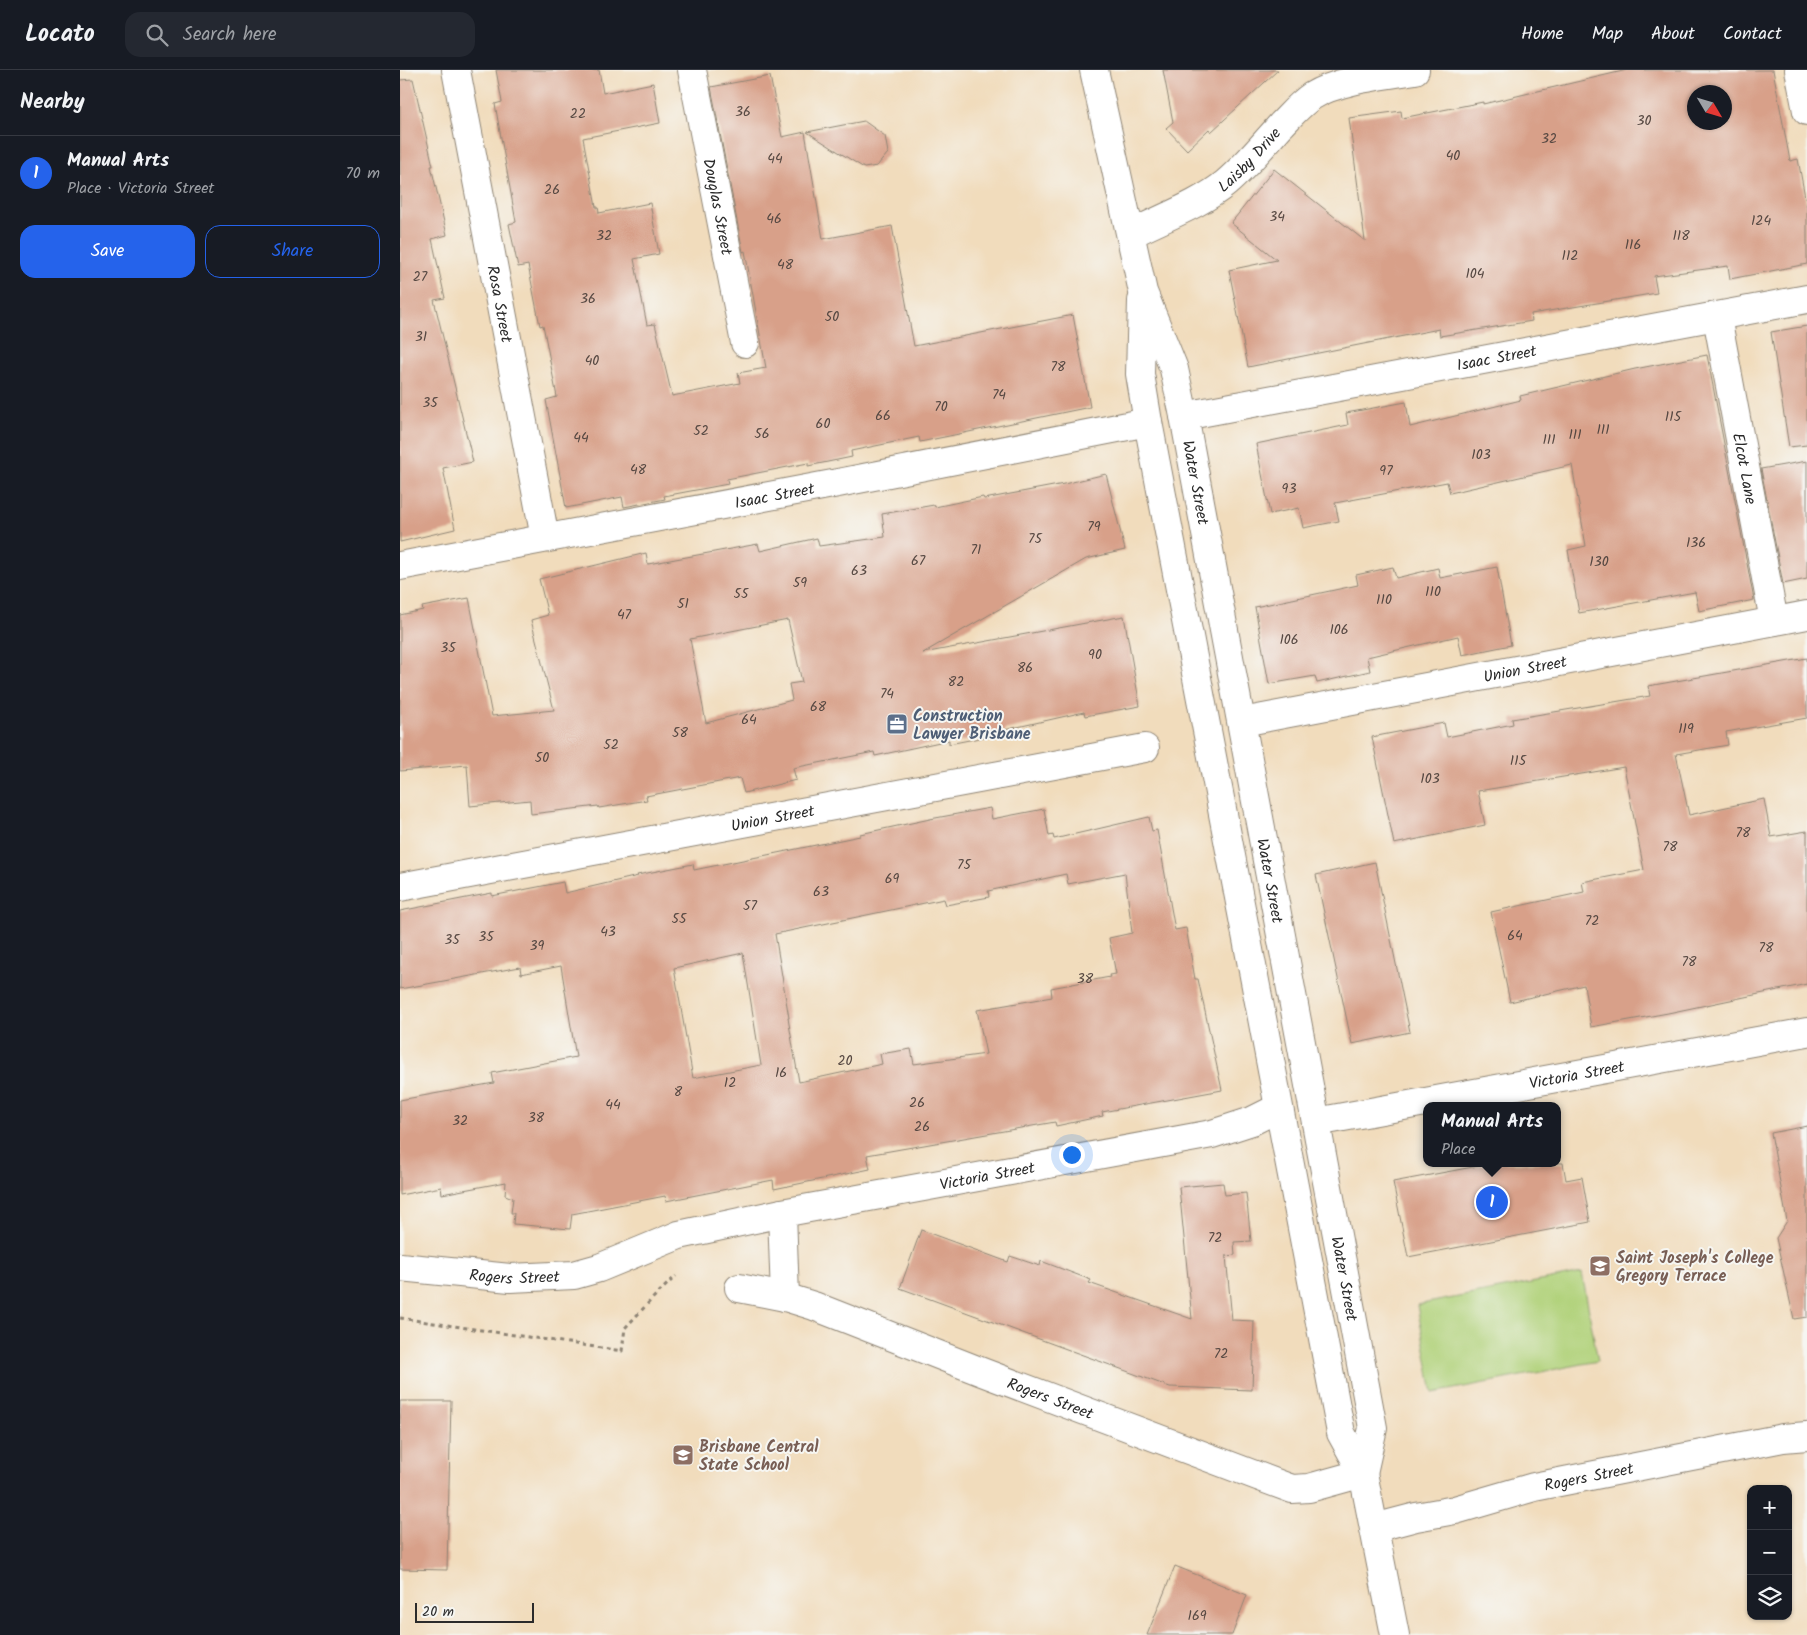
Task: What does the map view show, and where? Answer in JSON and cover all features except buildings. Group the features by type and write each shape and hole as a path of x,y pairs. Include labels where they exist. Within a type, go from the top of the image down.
{"street":[{"name":"Rosa Street","path":"456,70 545,538"},
{"name":"Douglas Street","path":"692,70 745,343"},
{"name":"Water Street","path":"1094,70 1143,292 1174,369 1184,416 1373,1428 1363,1473"},
{"name":"Laisby Drive","path":"1131,234 1203,198 1224,184 1312,96 1326,89 1360,80 1415,70"},
{"path":"1799,70 1807,111"},
{"name":"Water Street","path":"1143,292 1140,374 1148,422 1211,742 1278,1108 1341,1433 1363,1473 1395,1635"},
{"name":"Isaac Street","path":"1184,416 1807,299"},
{"name":"Elcot Lane","path":"1718,316 1774,621"},
{"name":"Isaac Street","path":"400,566 848,482 1148,422"},
{"name":"Union Street","path":"1242,722 1807,615"},
{"name":"Union Street","path":"400,887 1144,748"},
{"name":"Victoria Street","path":"1425,1102 1807,1032"},
{"name":"Victoria Street","path":"1316,1122 1423,1102"},
{"name":"Victoria Street","path":"627,1257 679,1235 782,1213 1212,1134 1247,1123 1278,1108"},
{"path":"782,1213 785,1297"},
{"name":"Rogers Street","path":"400,1267 510,1278 542,1278 574,1275 627,1257"},
{"name":"Rogers Street","path":"739,1288 785,1297 814,1306 991,1376 1292,1488 1309,1488 1363,1473"},
{"name":"Rogers Street","path":"1374,1528 1424,1515 1455,1510 1534,1487 1773,1440 1807,1436"}],"green space":[{"path":"1582,1273 1598,1361 1433,1393 1417,1305"}],"place":[{"name":"Construction Lawyer Brisbane","path":"897,724"},
{"name":"Manual Arts","path":"1492,1202"},
{"name":"Saint Joseph's College Gregory Terrace","path":"1600,1266"},
{"name":"Brisbane Central State School","path":"683,1455"}]}
